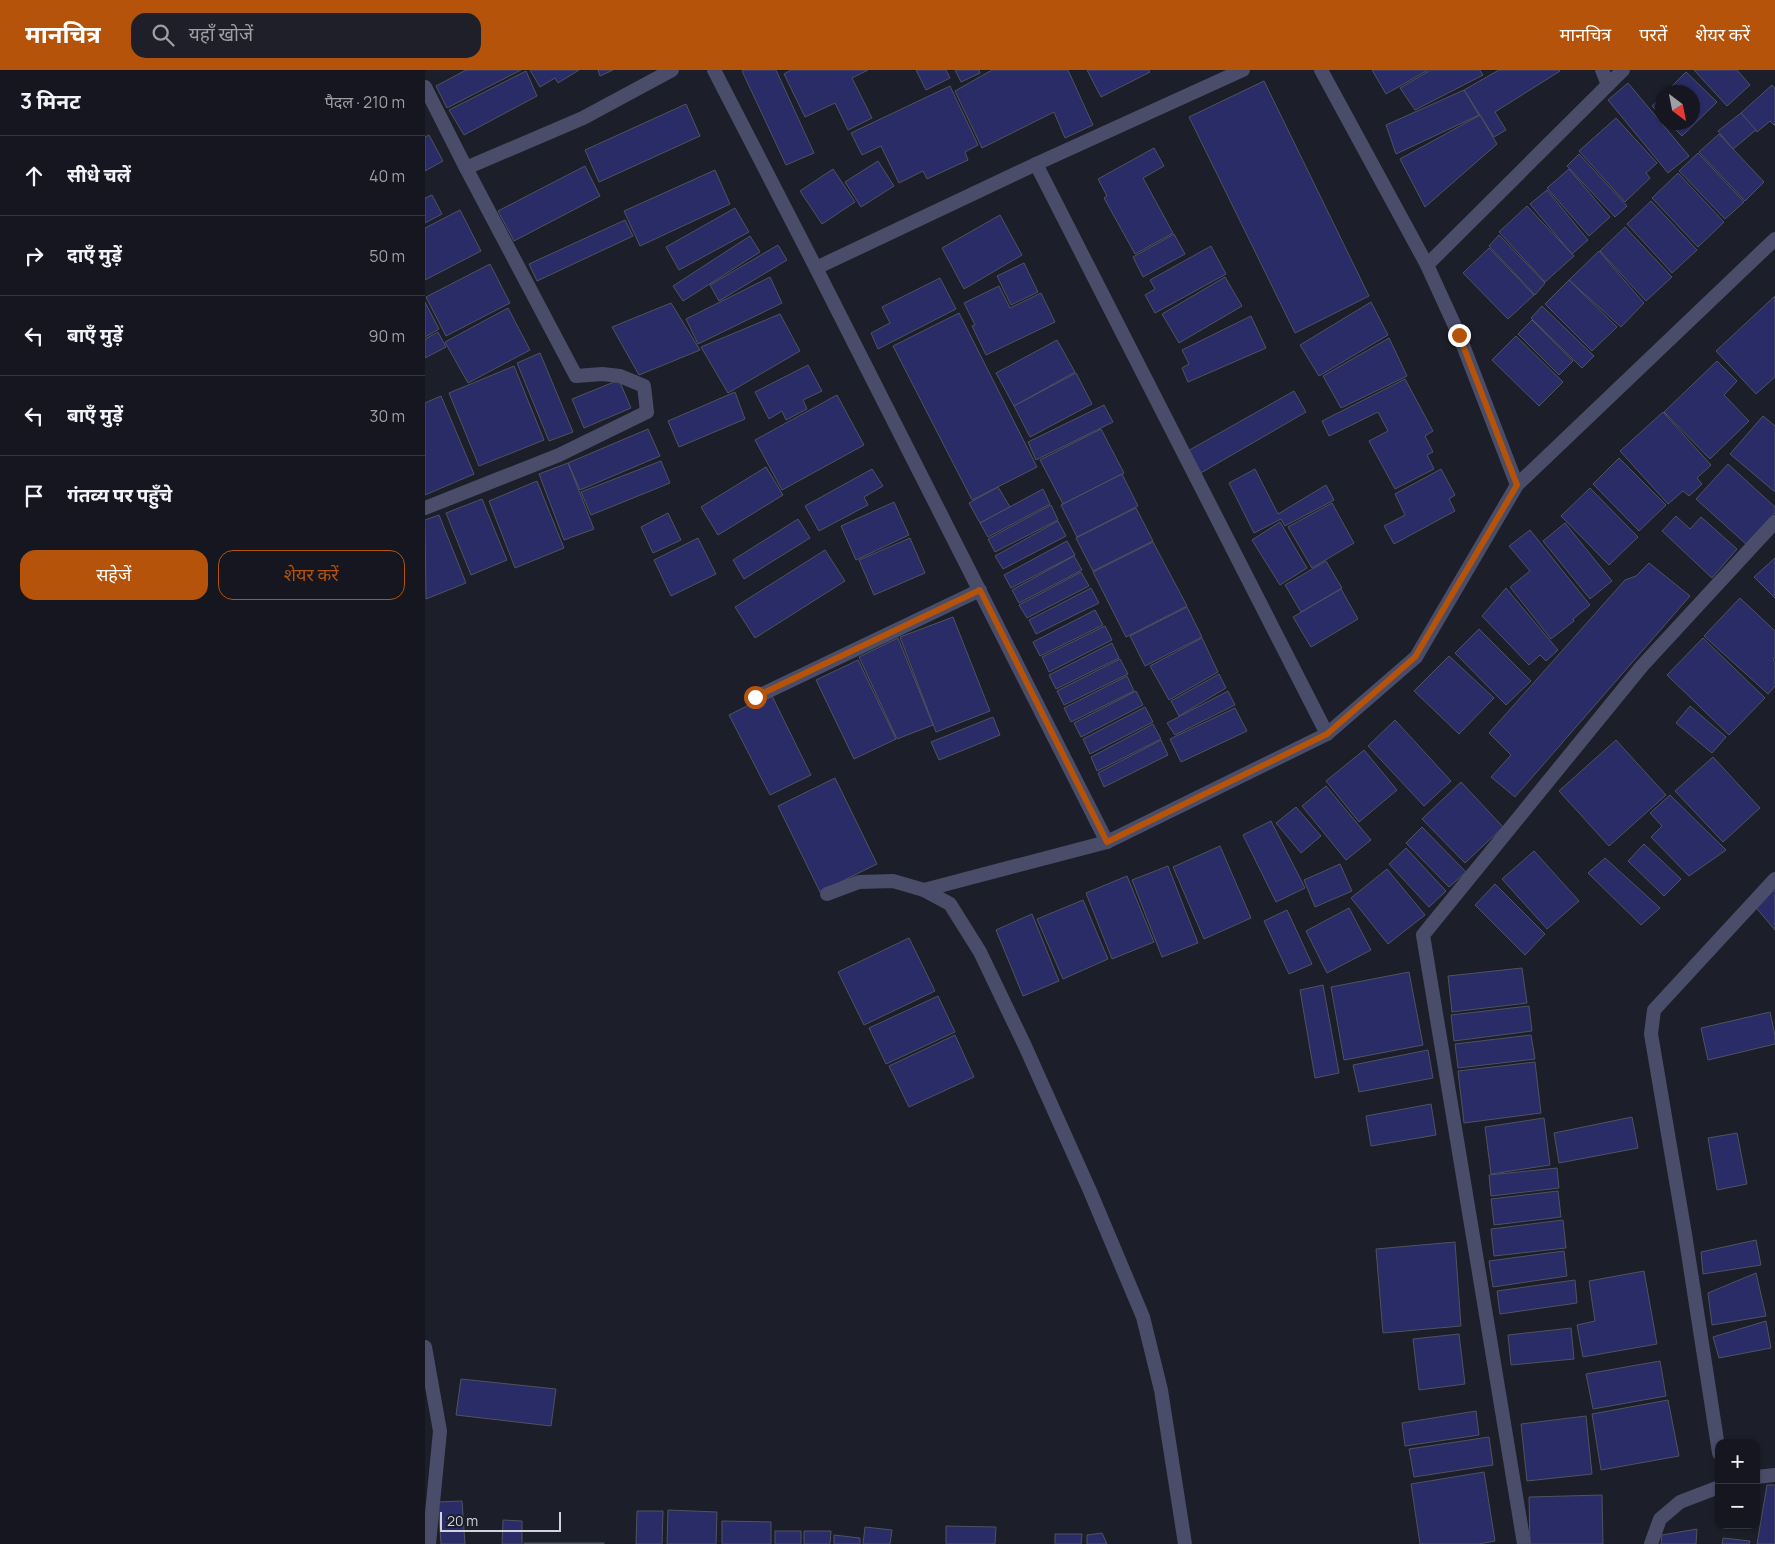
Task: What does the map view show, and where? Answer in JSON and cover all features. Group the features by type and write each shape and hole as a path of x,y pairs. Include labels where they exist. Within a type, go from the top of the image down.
{"street":[{"path":"466,168 583,118 672,70"},
{"path":"713,70 816,268 1107,842"},
{"path":"816,268 1036,164 1243,70"},
{"path":"1321,70 1427,265 1459,335 1517,485"},
{"path":"1602,70 1608,85"},
{"path":"1427,265 1623,70"},
{"path":"425,87 576,376 602,374 620,376 644,386 647,412 559,455 425,508"},
{"path":"1036,164 1327,734"},
{"path":"924,890 1107,842 1327,734 1415,657 1517,485 1775,239"},
{"path":"1524,1544 1423,935 1642,666 1775,522"},
{"path":"755,697 980,590"},
{"path":"1717,1439 1651,1034 1654,1010 1775,879"},
{"path":"827,894 859,882 893,881 924,890 950,904 980,952 1025,1046 1086,1182 1143,1317 1161,1390 1185,1544"},
{"path":"425,1348 440,1431 429,1544"},
{"path":"1760,1477 1775,1475"},
{"path":"1651,1544 1660,1519 1680,1502 1715,1489"}],"building":[{"path":"466,70 521,70 447,108 436,86"},
{"path":"530,70 579,70 558,83 555,78 540,87"},
{"path":"598,70 613,70 600,76"},
{"path":"776,70 814,153 786,165 742,71"},
{"path":"791,70 868,70 852,78 872,118 848,130 835,103 805,117 784,74"},
{"path":"916,70 946,70 950,78 926,90"},
{"path":"955,70 979,70 980,73 961,82"},
{"path":"992,70 1068,70 1093,125 1065,138 1054,112 982,148 955,91"},
{"path":"1087,70 1149,70 1150,72 1101,97"},
{"path":"1372,70 1428,70 1386,94"},
{"path":"1431,70 1480,70 1483,75 1415,110 1400,88"},
{"path":"1499,70 1560,71 1495,112 1506,130 1494,137 1464,90"},
{"path":"1694,70 1737,70 1750,85 1727,106"},
{"path":"526,71 537,96 464,135 449,110"},
{"path":"1686,72 1699,85 1673,85"},
{"path":"1264,81 1369,296 1295,333 1189,117"},
{"path":"1628,83 1655,115 1655,130 1667,130 1689,156 1668,173 1608,100"},
{"path":"1772,85 1775,89 1775,126 1770,121 1757,132 1741,113"},
{"path":"950,86 978,145 965,152 968,160 927,179 923,171 899,183 881,146 862,155 851,133"},
{"path":"1700,86 1717,102 1700,119"},
{"path":"1464,90 1479,115 1396,154 1386,125"},
{"path":"686,104 700,136 599,182 585,150"},
{"path":"1741,113 1756,130 1733,149 1718,131"},
{"path":"1480,115 1497,144 1425,207 1400,159"},
{"path":"1616,118 1657,163 1646,173 1650,178 1625,202 1579,151"},
{"path":"1676,130 1688,130 1682,136"},
{"path":"1719,134 1764,182 1745,201 1699,152"},
{"path":"429,135 443,161 425,171 425,137"},
{"path":"1154,148 1164,166 1143,178 1173,233 1135,254 1104,198 1107,196 1098,179"},
{"path":"1698,153 1744,202 1725,219 1679,171"},
{"path":"1579,154 1627,206 1615,217 1567,166"},
{"path":"878,161 894,186 861,207 845,182"},
{"path":"585,166 600,196 514,241 498,211"},
{"path":"833,169 855,202 822,224 800,191"},
{"path":"1569,169 1610,217 1589,236 1547,188"},
{"path":"715,170 730,204 640,246 624,211"},
{"path":"1678,173 1724,222 1698,247 1652,198"},
{"path":"1547,190 1588,240 1572,254 1530,204"},
{"path":"432,195 442,214 425,223 425,198"},
{"path":"1651,201 1697,250 1672,273 1627,224"},
{"path":"1527,206 1574,256 1545,282 1499,232"},
{"path":"735,208 749,232 679,270 666,247"},
{"path":"460,210 481,251 425,280 425,228"},
{"path":"1000,215 1022,255 964,289 942,248"},
{"path":"625,220 633,236 537,281 529,264"},
{"path":"1625,227 1672,277 1646,301 1600,251"},
{"path":"1174,234 1185,254 1143,277 1133,257"},
{"path":"1499,235 1545,283 1535,295 1489,246"},
{"path":"750,236 760,252 683,301 673,286"},
{"path":"778,245 787,260 719,301 710,285"},
{"path":"1211,246 1226,274 1155,313 1145,295 1155,289 1150,280"},
{"path":"1489,248 1534,295 1508,319 1463,273"},
{"path":"1599,251 1644,303 1621,327 1569,280"},
{"path":"1024,263 1038,292 1011,305 997,276"},
{"path":"490,264 510,303 446,336 426,297"},
{"path":"770,277 782,303 698,344 686,319"},
{"path":"1225,277 1242,306 1179,343 1162,314"},
{"path":"940,278 956,309 878,349 871,333 890,323 882,307"},
{"path":"1569,280 1617,327 1592,351 1545,304"},
{"path":"999,286 1010,308 1041,293 1055,322 986,355 972,326 975,325 964,303"},
{"path":"1775,296 1775,377 1756,394 1716,351"},
{"path":"425,302 439,329 425,337"},
{"path":"1371,302 1388,335 1319,376 1300,345"},
{"path":"671,303 700,350 639,375 612,327"},
{"path":"1542,306 1594,356 1582,368 1531,318"},
{"path":"508,308 530,350 468,383 445,342"},
{"path":"959,313 1037,467 972,500 893,346"},
{"path":"780,314 800,351 728,393 701,347"},
{"path":"1251,316 1266,348 1188,382 1182,368 1189,364 1182,350"},
{"path":"1532,320 1573,361 1559,375 1518,334"},
{"path":"438,332 446,347 425,358 425,339"},
{"path":"1516,336 1563,382 1539,406 1492,360"},
{"path":"1389,338 1407,376 1341,408 1323,376"},
{"path":"1057,340 1075,372 1014,406 996,373"},
{"path":"540,353 573,432 549,441 517,363"},
{"path":"1717,361 1737,381 1724,395 1749,421 1710,459 1664,412"},
{"path":"808,365 822,391 803,400 807,409 786,420 782,411 769,419 755,392"},
{"path":"514,366 544,440 479,466 449,393"},
{"path":"1076,373 1092,404 1030,437 1014,406"},
{"path":"1405,379 1433,431 1425,436 1433,452 1427,455 1434,469 1395,489 1369,441 1388,431 1378,412 1329,436 1322,421"},
{"path":"619,380 631,408 584,428 572,399"},
{"path":"1294,391 1306,412 1199,474 1186,452"},
{"path":"735,392 745,419 679,447 668,421"},
{"path":"837,395 864,445 782,490 755,440"},
{"path":"441,396 474,474 425,495 425,403"},
{"path":"1104,405 1113,422 1036,460 1028,442"},
{"path":"1663,412 1711,465 1697,478 1702,484 1689,496 1683,491 1668,504 1620,451"},
{"path":"1763,416 1775,426 1775,492 1730,454"},
{"path":"648,429 660,456 580,490 568,463"},
{"path":"1101,429 1124,473 1063,504 1040,460"},
{"path":"1619,458 1666,505 1639,531 1593,484"},
{"path":"661,461 670,483 591,515 581,492"},
{"path":"568,463 594,529 564,540 539,474"},
{"path":"1728,464 1775,507 1775,513 1746,544 1696,499"},
{"path":"766,467 783,495 718,535 701,507"},
{"path":"872,469 883,486 864,497 868,505 819,531 805,506"},
{"path":"1255,469 1278,514 1326,485 1334,500 1285,526 1281,519 1254,533 1229,483"},
{"path":"1441,469 1455,495 1449,499 1455,511 1394,544 1384,526 1405,515 1395,494"},
{"path":"1122,474 1138,506 1077,537 1061,505"},
{"path":"537,481 564,548 515,568 489,501"},
{"path":"998,487 1010,507 980,523 969,503"},
{"path":"1590,488 1638,537 1609,565 1561,516"},
{"path":"1043,489 1050,504 988,537 980,523"},
{"path":"482,499 507,560 471,575 446,513"},
{"path":"894,502 909,535 856,560 841,526"},
{"path":"1332,503 1354,543 1312,568 1288,527"},
{"path":"1051,505 1058,520 995,552 988,539"},
{"path":"1136,508 1153,541 1093,571 1076,538"},
{"path":"668,513 681,540 653,553 641,527"},
{"path":"439,515 466,583 426,599 425,520"},
{"path":"1676,516 1690,529 1701,517 1737,549 1712,578 1662,531"},
{"path":"798,519 810,538 744,579 733,560"},
{"path":"1058,521 1066,536 1003,569 995,556"},
{"path":"1280,522 1307,568 1280,585 1252,540"},
{"path":"1565,523 1612,581 1590,599 1543,541"},
{"path":"1530,530 1590,605 1573,619 1574,621 1551,639 1510,587 1530,571 1509,546"},
{"path":"698,538 716,574 671,596 654,560"},
{"path":"910,538 925,573 874,595 859,560"},
{"path":"1067,541 1075,555 1011,588 1004,575"},
{"path":"1153,542 1187,606 1126,637 1093,572"},
{"path":"825,550 845,581 755,638 735,607"},
{"path":"1074,556 1082,570 1019,603 1012,590"},
{"path":"1775,558 1775,598 1754,577"},
{"path":"1326,561 1342,588 1301,612 1285,585"},
{"path":"1649,563 1690,596 1515,797 1491,777 1511,755 1489,733 1625,580 1636,576"},
{"path":"1081,572 1089,586 1027,618 1019,605"},
{"path":"1091,588 1099,603 1036,634 1029,620"},
{"path":"1506,588 1558,650 1546,661 1540,655 1529,665 1482,616"},
{"path":"1341,589 1358,619 1311,647 1293,617"},
{"path":"1740,598 1775,631 1775,657 1773,660 1775,662 1775,686 1768,694 1704,636"},
{"path":"1187,607 1202,637 1145,666 1130,636"},
{"path":"1095,610 1103,625 1040,656 1033,642"},
{"path":"953,617 990,711 936,732 900,637"},
{"path":"1105,626 1112,640 1049,672 1042,657"},
{"path":"1479,629 1531,681 1506,705 1455,653"},
{"path":"898,638 933,725 897,739 859,657"},
{"path":"1202,638 1218,672 1169,700 1150,666"},
{"path":"1703,638 1765,698 1729,735 1667,675"},
{"path":"1112,643 1119,658 1056,689 1049,675"},
{"path":"1449,656 1494,698 1459,734 1414,691"},
{"path":"1120,659 1128,674 1064,705 1057,691"},
{"path":"858,660 896,739 854,759 816,680"},
{"path":"1219,674 1226,688 1179,716 1171,701"},
{"path":"1127,676 1134,691 1071,722 1064,708"},
{"path":"1136,691 1143,705 1081,737 1074,723"},
{"path":"1228,691 1235,705 1175,735 1167,723"},
{"path":"771,694 811,775 770,795 729,715"},
{"path":"1690,706 1726,737 1712,753 1676,723"},
{"path":"1145,707 1153,722 1090,754 1083,739"},
{"path":"1235,708 1247,731 1181,762 1170,739"},
{"path":"993,717 1000,735 939,760 931,742"},
{"path":"1395,720 1451,781 1424,806 1368,746"},
{"path":"1153,724 1161,739 1097,771 1091,757"},
{"path":"1161,740 1168,755 1104,787 1098,773"},
{"path":"1616,740 1666,795 1609,846 1559,791"},
{"path":"1364,750 1397,790 1359,822 1326,781"},
{"path":"1713,757 1760,808 1723,842 1675,791"},
{"path":"835,778 877,864 820,892 778,806"},
{"path":"1461,782 1503,827 1465,863 1422,819"},
{"path":"1326,786 1371,840 1346,860 1302,806"},
{"path":"1670,795 1726,850 1689,876 1651,837 1662,826 1650,813"},
{"path":"1296,807 1321,836 1301,853 1276,823"},
{"path":"1271,821 1305,888 1276,902 1243,835"},
{"path":"1422,827 1466,872 1449,887 1406,843"},
{"path":"1644,844 1681,879 1664,896 1628,861"},
{"path":"1220,846 1251,918 1204,939 1173,867"},
{"path":"1406,848 1446,891 1429,907 1389,864"},
{"path":"1534,851 1579,901 1547,929 1502,879"},
{"path":"1605,858 1660,908 1641,925 1588,873"},
{"path":"1340,864 1352,891 1315,907 1304,880"},
{"path":"1168,866 1198,943 1162,957 1132,880"},
{"path":"1387,869 1425,915 1388,944 1351,898"},
{"path":"1127,876 1154,942 1112,959 1086,893"},
{"path":"1495,884 1545,934 1525,955 1475,905"},
{"path":"1772,888 1775,892 1775,930 1753,904"},
{"path":"1083,900 1108,959 1063,979 1037,919"},
{"path":"1349,908 1371,950 1327,973 1306,931"},
{"path":"1287,910 1312,964 1289,974 1264,921"},
{"path":"1032,914 1059,981 1023,996 996,930"},
{"path":"909,938 935,991 864,1025 838,972"},
{"path":"1522,968 1527,1003 1452,1012 1448,976"},
{"path":"1409,972 1423,1045 1344,1060 1331,987"},
{"path":"1323,985 1339,1073 1315,1078 1300,990"},
{"path":"938,996 955,1032 886,1064 869,1028"},
{"path":"1529,1006 1532,1031 1454,1041 1451,1015"},
{"path":"1770,1012 1775,1044 1708,1060 1701,1028"},
{"path":"955,1035 974,1077 909,1107 889,1066"},
{"path":"1531,1035 1535,1059 1458,1068 1455,1044"},
{"path":"1428,1050 1433,1078 1359,1092 1353,1065"},
{"path":"1535,1062 1541,1113 1464,1123 1458,1071"},
{"path":"1431,1104 1436,1135 1371,1146 1366,1116"},
{"path":"1632,1117 1638,1148 1559,1163 1554,1133"},
{"path":"1544,1118 1550,1165 1491,1174 1485,1127"},
{"path":"1737,1133 1747,1184 1717,1190 1708,1138"},
{"path":"1557,1168 1559,1188 1491,1196 1489,1175"},
{"path":"1558,1191 1561,1217 1494,1225 1491,1199"},
{"path":"1563,1220 1566,1248 1494,1256 1491,1229"},
{"path":"1756,1240 1761,1265 1703,1274 1701,1252"},
{"path":"1455,1242 1461,1326 1383,1333 1376,1249"},
{"path":"1564,1251 1567,1276 1493,1287 1489,1261"},
{"path":"1644,1271 1657,1344 1583,1357 1577,1325 1595,1321 1589,1281"},
{"path":"1756,1273 1766,1316 1712,1325 1708,1293"},
{"path":"1575,1280 1577,1303 1500,1314 1497,1291"},
{"path":"1766,1321 1771,1348 1719,1358 1713,1337"},
{"path":"1571,1328 1574,1359 1511,1365 1508,1335"},
{"path":"1459,1334 1465,1384 1419,1390 1413,1339"},
{"path":"1660,1361 1666,1396 1593,1409 1586,1374"},
{"path":"461,1379 556,1389 551,1426 456,1415"},
{"path":"1668,1400 1679,1456 1601,1470 1592,1414"},
{"path":"1476,1411 1479,1435 1405,1446 1402,1423"},
{"path":"1586,1416 1592,1474 1527,1481 1521,1424"},
{"path":"1489,1437 1493,1465 1414,1477 1409,1449"},
{"path":"1484,1472 1495,1541 1479,1544 1420,1544 1411,1484"},
{"path":"1767,1485 1775,1485 1775,1544 1757,1544"},
{"path":"1602,1495 1603,1544 1530,1544 1529,1497"},
{"path":"462,1501 465,1544 441,1544 438,1502"},
{"path":"668,1510 717,1512 716,1544 667,1544"},
{"path":"637,1511 663,1511 662,1544 636,1544"},
{"path":"503,1520 522,1521 522,1544 502,1544"},
{"path":"722,1521 771,1522 771,1544 722,1544"},
{"path":"946,1526 996,1527 995,1544 946,1544"},
{"path":"865,1527 892,1530 890,1544 863,1544"},
{"path":"1697,1529 1696,1544 1661,1544 1662,1535"},
{"path":"775,1531 801,1531 801,1544 775,1544"},
{"path":"804,1531 831,1531 830,1544 804,1544"},
{"path":"1102,1533 1107,1544 1087,1544 1087,1535"},
{"path":"1055,1534 1082,1534 1081,1544 1055,1544"},
{"path":"834,1535 860,1538 860,1544 834,1544"},
{"path":"1723,1538 1750,1541 1749,1544 1722,1544"},
{"path":"604,1543 604,1544 524,1544"}],"route":[{"path":"755,697 980,590 1107,842 1327,734 1415,657 1517,485 1459,335"}]}
